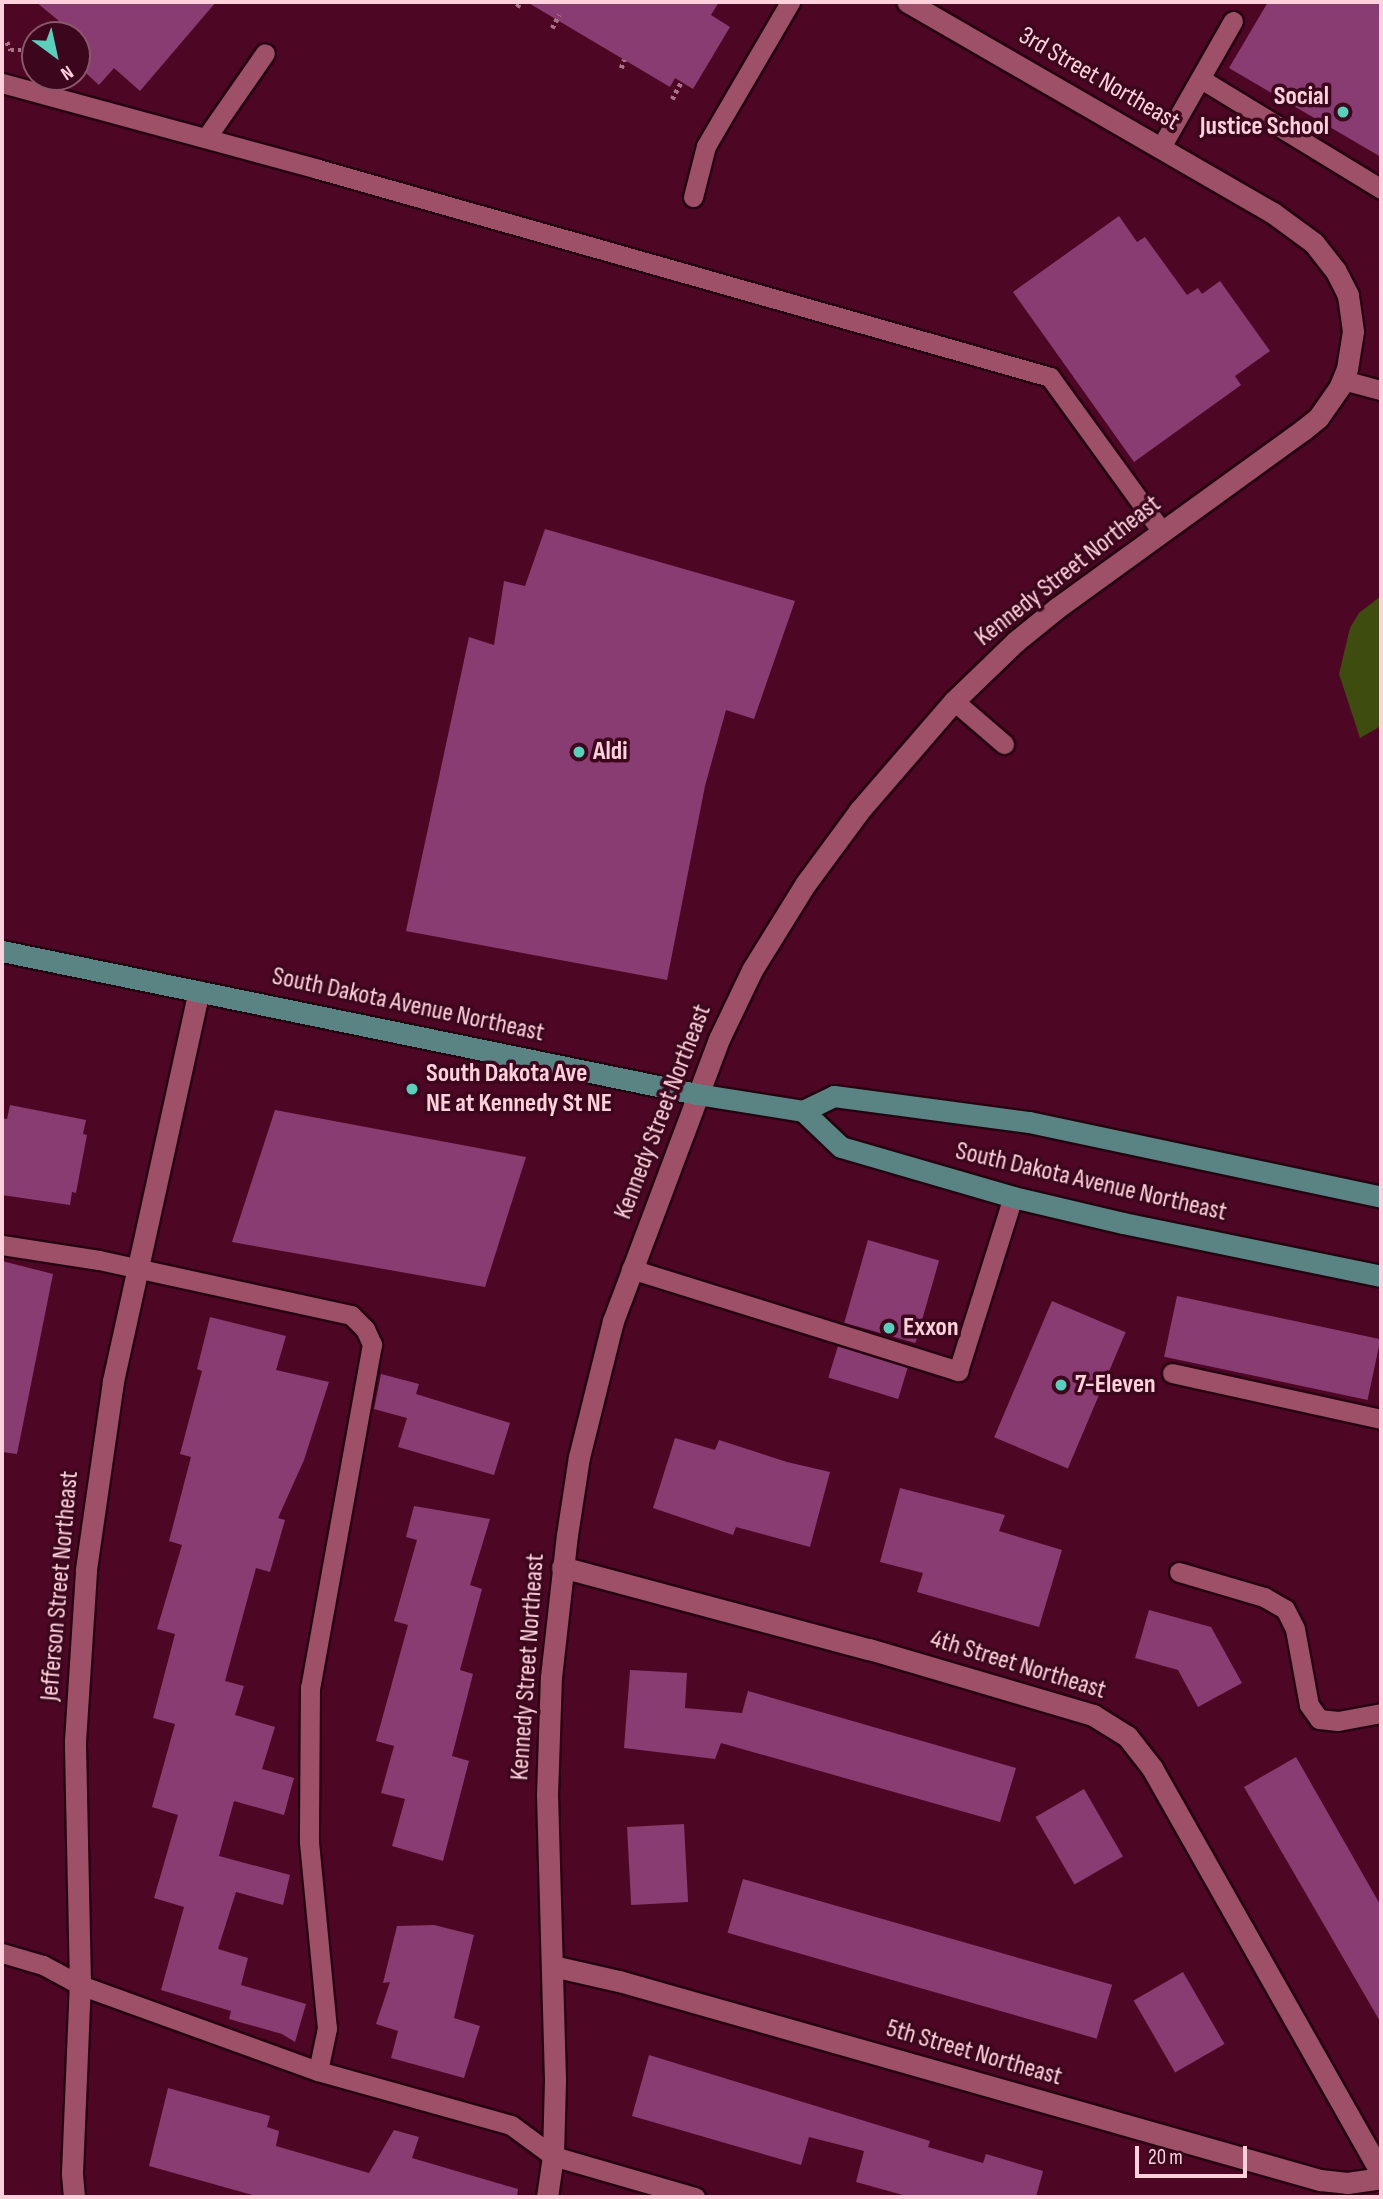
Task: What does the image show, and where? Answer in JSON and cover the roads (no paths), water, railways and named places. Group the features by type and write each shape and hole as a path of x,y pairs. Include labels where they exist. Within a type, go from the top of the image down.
{"main road":[{"name":"South Dakota Avenue Northeast","path":"2,951 697,1094 803,1111 841,1147 1013,1197 1123,1223 1381,1276"},
{"name":"South Dakota Avenue Northeast","path":"803,1111 834,1096 1029,1122 1381,1197"}],"street":[{"name":"3rd Street Northeast","path":"907,2 1273,213 1314,243 1335,270 1348,295"},
{"name":"Kennedy Street Northeast","path":"547,2197 552,2156 555,2080 547,1795 551,1677 562,1567 576,1474 610,1331 697,1094 734,1006 783,918 859,811 954,701 1030,629 1318,418 1343,380 1353,331 1348,295"},
{"name":"Jefferson Street Northeast","path":"74,2197 72,2172 80,1985 75,1741 81,1626 111,1394 199,991"},
{"name":"4th Street Northeast","path":"562,1567 972,1679 1093,1715 1119,1730 1141,1751 1152,1768 1381,2172"},
{"name":"5th Street Northeast","path":"553,1966 619,1981 1320,2180 1346,2183 1381,2178"}],"lane":[{"path":"693,197 706,146 790,2"},
{"path":"1161,148 1233,21"},
{"path":"206,138 265,53"},
{"path":"1201,79 1381,188"},
{"path":"2,83 206,138 1049,377 1162,532"},
{"path":"1343,380 1381,390"},
{"path":"954,701 1004,744"},
{"path":"631,1269 958,1371 1013,1197"},
{"path":"2,1245 139,1269 351,1315 365,1329 372,1344 310,1686 309,1842 327,2028 318,2071"},
{"path":"1172,1373 1381,1419"},
{"path":"1179,1572 1264,1597 1285,1609 1295,1629 1309,1705 1319,1719 1338,1721 1381,1713"},
{"path":"2,1953 43,1965 80,1985 318,2071 511,2125 552,2156 695,2197"}],"place":[{"name":"Social Justice School","path":"1343,112"},
{"name":"Aldi","path":"579,752"},
{"name":"South Dakota Ave NE at Kennedy St NE","path":"412,1089"},
{"name":"Exxon","path":"889,1328"},
{"name":"7-Eleven","path":"1061,1385"}]}
